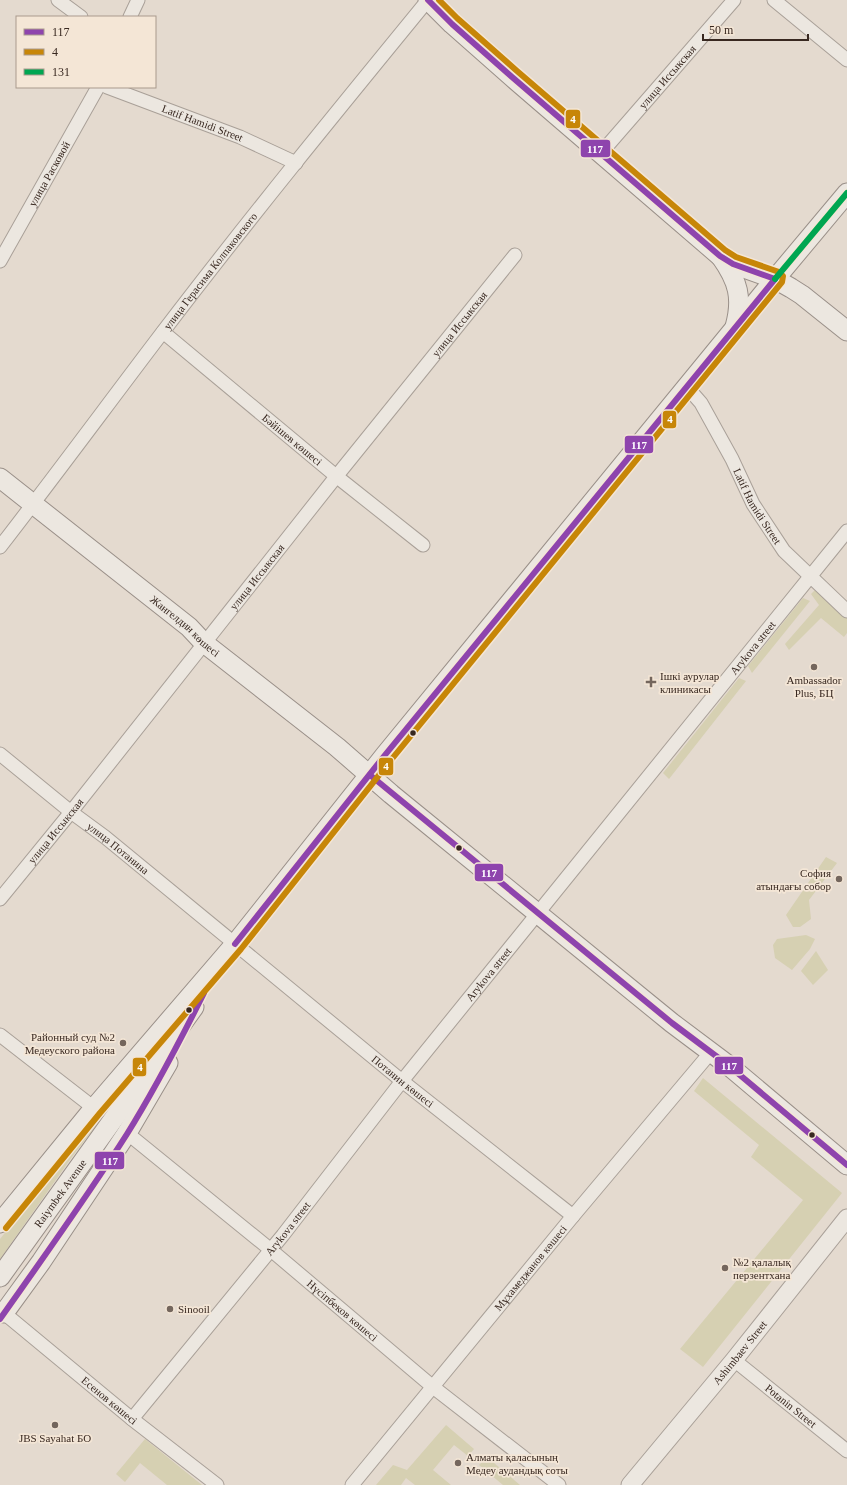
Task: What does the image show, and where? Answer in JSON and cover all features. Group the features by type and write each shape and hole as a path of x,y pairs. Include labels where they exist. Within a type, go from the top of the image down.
{"main road":[{"path":"428,0 507,72 720,256 733,264 775,279 802,295 847,331"},
{"name":"Raiymbek Avenue","path":"0,1223 94,1108 236,944 370,775 687,386 847,193"},
{"path":"720,256 730,271 739,298 739,312 735,328"},
{"name":"Жангелдин көшесі","path":"0,478 189,627 204,644 337,747 847,1165"},
{"name":"Raiymbek Avenue","path":"0,1277 204,993 236,944"},
{"name":"Raiymbek Avenue","path":"4,1313 41,1262 127,1134 181,1040 204,993"}],"street":[{"path":"58,0 80,16"},
{"path":"130,16 138,0"},
{"name":"улица Герасима Колпаковского","path":"0,547 163,332 296,163 428,0"},
{"name":"улица Иссыкская","path":"601,153 734,0"},
{"path":"774,0 847,60"},
{"name":"улица Расковой","path":"0,261 97,88"},
{"name":"Latif Hamidi Street","path":"110,88 240,137 296,163"},
{"name":"улица Иссыкская","path":"0,899 71,812 336,476 515,255"},
{"name":"Бәйішев көшесі","path":"163,332 336,476 423,545"},
{"name":"Latif Hamidi Street","path":"687,386 701,403 732,459 753,504 784,551 812,576 847,611"},
{"name":"Arykova street","path":"132,1419 271,1250 402,1081 847,531"},
{"name":"улица Потанина","path":"0,754 236,944"},
{"name":"Потанин көшесі","path":"236,944 402,1081 573,1216"},
{"path":"0,1034 94,1108"},
{"name":"Мұхамеджанов көшесі","path":"352,1485 573,1216 711,1052"},
{"name":"Нүсіпбеков көшесі","path":"127,1134 271,1250 433,1387 559,1485"},
{"name":"Ashimbaev Street","path":"630,1485 734,1360 847,1218"},
{"name":"Есенов көшесі","path":"4,1313 132,1419 217,1485"},
{"name":"Potanin Street","path":"734,1360 847,1451"}],"shaded area":[{"path":"816,589 847,617 847,633 844,637 821,618 789,650 785,644 819,605 811,594"},
{"path":"803,598 810,601 752,673 748,666"},
{"path":"739,678 746,681 669,779 663,773"},
{"path":"826,857 837,863 809,900 811,919 800,927 793,927 786,915"},
{"path":"806,935 815,939 810,949 792,970 775,958 773,945 777,939"},
{"path":"816,951 828,970 813,985 801,971"},
{"path":"159,1040 161,1041 72,1157 0,1259 0,1239"},
{"path":"703,1078 842,1193 703,1367 680,1349 803,1200 751,1157 759,1145 694,1091"},
{"path":"446,1425 474,1449 468,1456 454,1445 433,1470 451,1485 415,1485 406,1478 401,1485 376,1485 393,1465 407,1470"},
{"path":"145,1439 202,1485 167,1485 140,1463 125,1482 116,1474"},
{"path":"487,1457 520,1485 503,1485 479,1465"}],"transit line":[{"name":"117","path":"428,0 452,24 512,77 720,256 733,264 775,279"},
{"name":"4","path":"6,1228 100,1113 241,949 391,760 782,282 783,276 779,272 736,257 725,250 517,71 439,0"},
{"name":"131","path":"775,279 847,193"},
{"name":"117","path":"235,944 385,755 775,279"},
{"name":"117","path":"370,775 672,1023 728,1065 847,1165"},
{"name":"117","path":"0,1319 112,1158 167,1065 204,993"}],"place":[{"name":"Ambassador Plus, БЦ","path":"814,667"},
{"name":"Ішкі аурулар клиникасы","path":"651,682"},
{"name":"София атындағы собор","path":"839,879"},
{"name":"Районный суд №2 Медеуского района","path":"123,1043"},
{"name":"№2 қалалық перзентхана","path":"725,1268"},
{"name":"Sinooil","path":"170,1309"},
{"name":"JBS Sayahat БО","path":"55,1425"},
{"name":"Алматы қаласының Медеу аудандық соты","path":"458,1463"}]}
